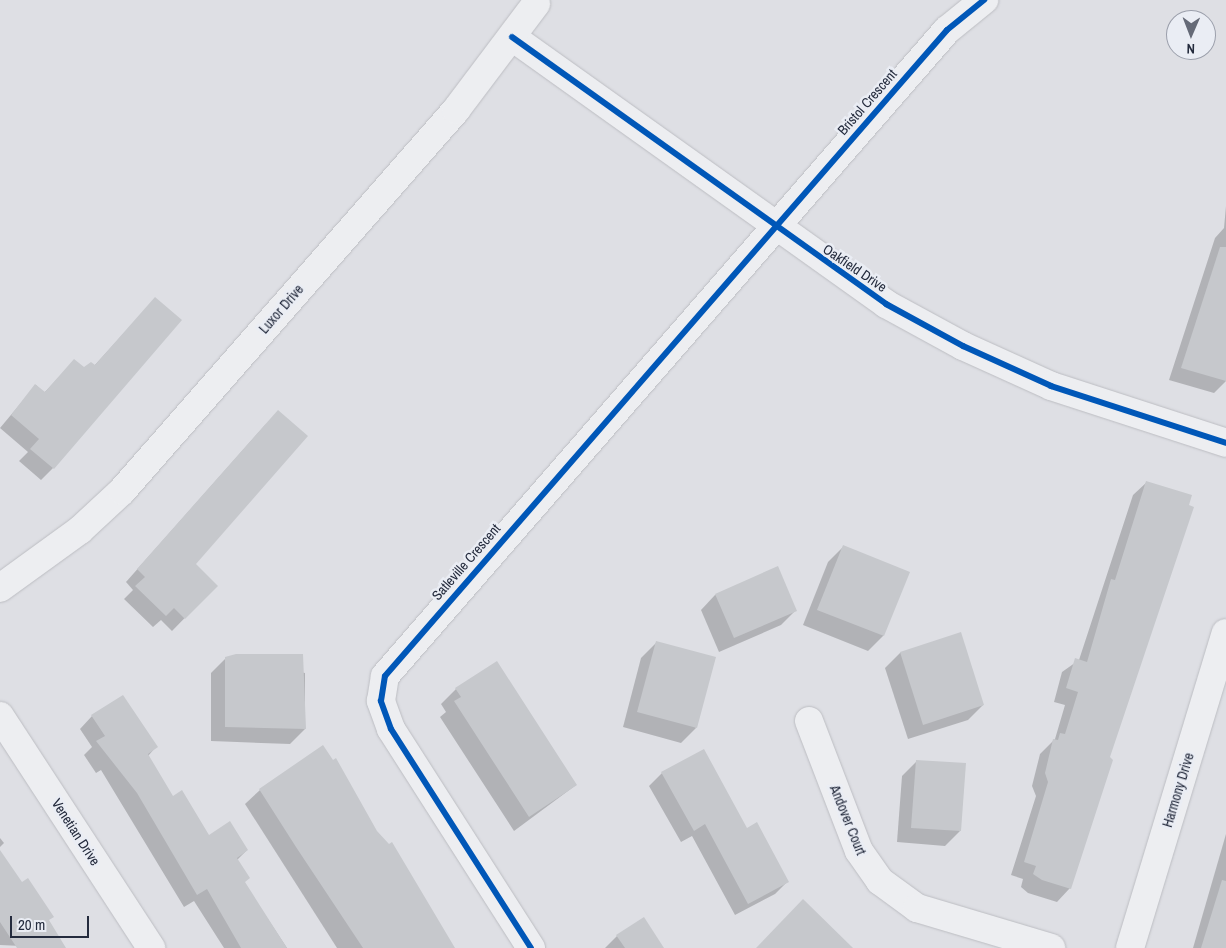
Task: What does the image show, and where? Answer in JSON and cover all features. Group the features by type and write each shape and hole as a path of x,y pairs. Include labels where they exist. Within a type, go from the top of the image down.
{"street":[{"name":"Bristol Crescent","path":"775,227 948,30 984,0"},
{"name":"Luxor Drive","path":"0,588 80,530 122,491 456,110 536,4"},
{"name":"Oakfield Drive","path":"512,37 775,227 886,304 963,346 1096,403 1226,443"},
{"name":"Satleville Crescent","path":"531,948 391,729 384,716 381,688 393,664 775,227"},
{"name":"Harmony Drive","path":"1130,948 1226,633"},
{"name":"Venetian Drive","path":"0,716 151,948"},
{"name":"Andover Court","path":"809,721 859,851 880,881 918,908 1052,948"}],"building":[{"path":"1220,247 1226,247 1226,381 1181,368"},
{"path":"155,297 182,320 54,469 30,449 39,439 11,415 35,384 45,392 74,359 84,367 91,362 95,365"},
{"path":"278,410 308,436 196,564 218,586 185,619 174,608 166,616 135,586 145,577 137,569"},
{"path":"1146,481 1192,495 1189,505 1194,507 1110,757 1113,760 1071,889 1042,880 1033,874 1036,866 1024,862 1048,782 1045,773 1053,739 1058,740 1060,733 1065,734 1078,692 1066,688 1075,658 1087,662 1111,579 1115,580"},
{"path":"843,545 910,572 884,636 817,610"},
{"path":"778,566 797,611 734,638 715,594"},
{"path":"961,632 984,705 923,725 900,652"},
{"path":"656,641 716,657 697,728 637,712"},
{"path":"236,654 303,654 306,729 225,727 225,657"},
{"path":"497,661 577,785 529,817 454,701 461,697 455,688"},
{"path":"123,695 158,747 148,754 173,796 182,790 209,835 230,821 248,850 237,858 250,878 245,882 287,948 241,948 207,889 197,895 137,793 96,741 105,736 91,715"},
{"path":"323,745 333,760 336,758 377,831 389,844 392,842 455,948 363,948 296,847 259,789"},
{"path":"704,749 747,828 757,822 789,882 748,904 705,824 694,831 661,772"},
{"path":"916,760 966,763 961,831 911,828"},
{"path":"0,850 22,882 28,878 54,917 49,920 66,948 17,948 0,922"},
{"path":"1222,880 1226,881 1226,948 1201,948"},
{"path":"803,899 853,948 756,948"},
{"path":"644,917 664,948 625,948 616,935"}],"cycle path":[{"path":"531,948 391,729 381,701 385,676 947,30 984,0"},
{"path":"512,37 886,304 963,346 1051,386 1226,443"}]}
